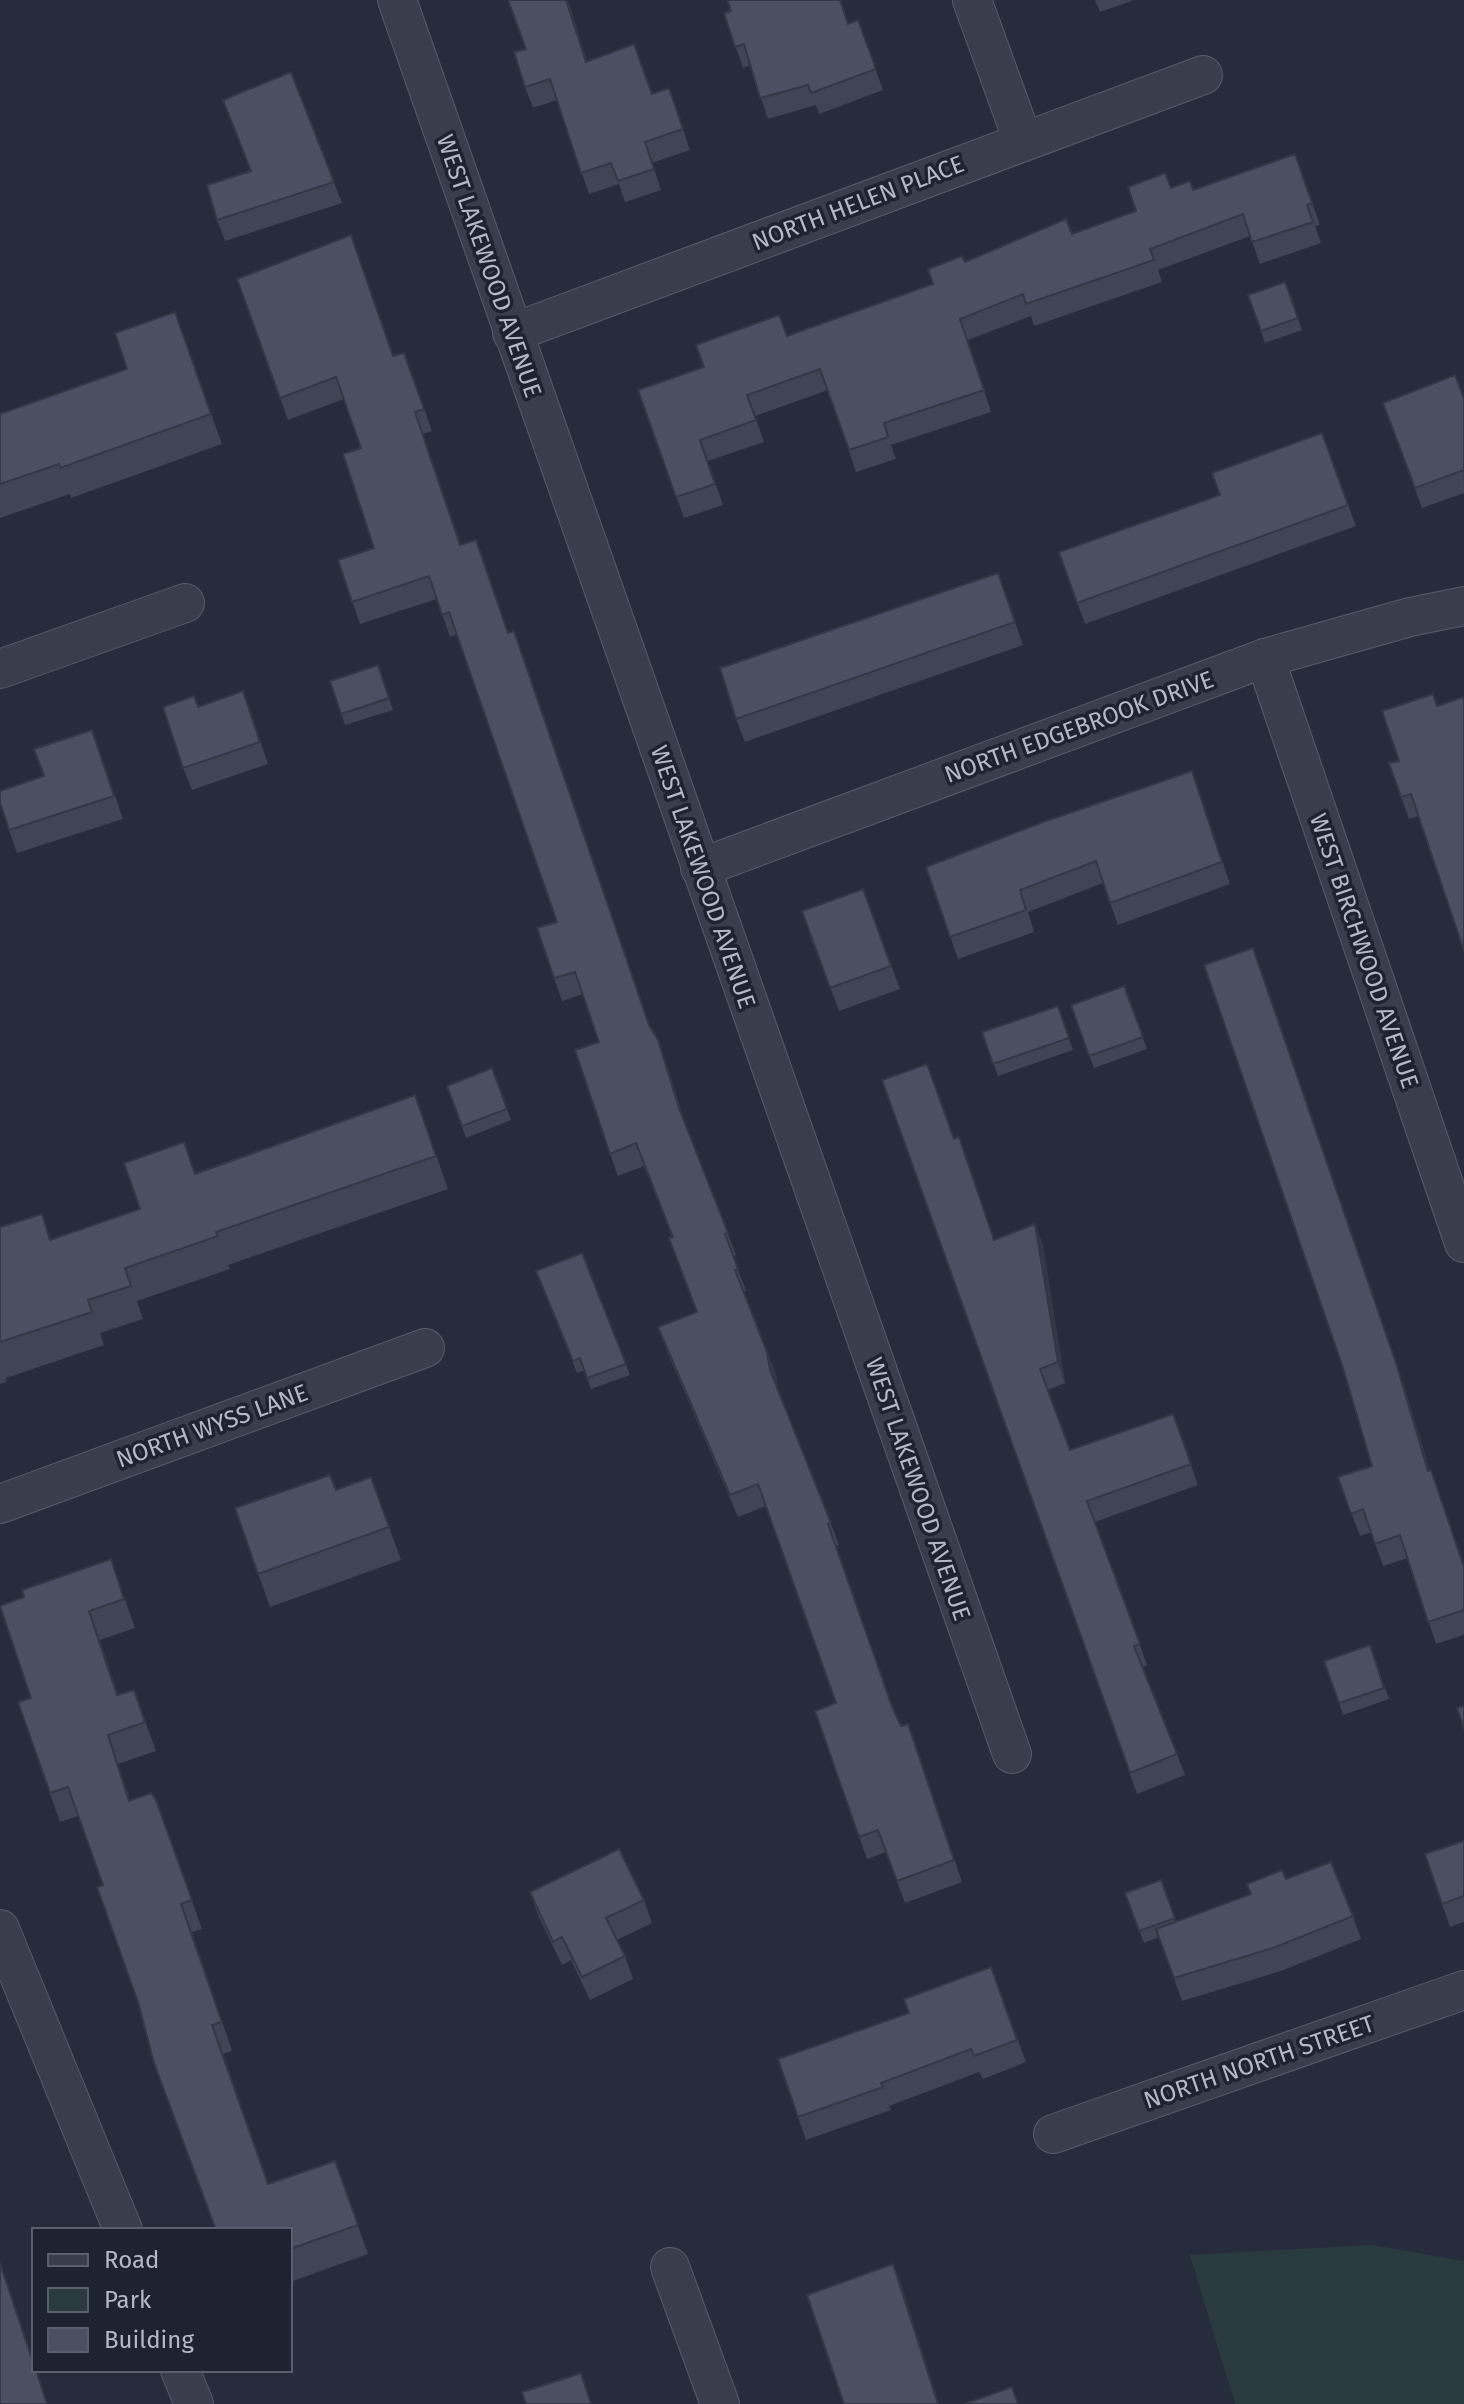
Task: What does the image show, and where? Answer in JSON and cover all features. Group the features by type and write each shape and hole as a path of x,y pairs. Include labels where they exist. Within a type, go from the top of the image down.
{"street":[{"name":"WEST LAKEWOOD AVENUE","path":"397,0 1012,1754"},
{"path":"972,0 1023,141"},
{"name":"NORTH HELEN PLACE","path":"512,333 1203,75"},
{"path":"0,669 185,603"},
{"name":"NORTH EDGEBROOK DRIVE","path":"700,868 1265,658 1410,617 1464,606"},
{"name":"WEST BIRCHWOOD AVENUE","path":"1265,658 1464,1243"},
{"name":"NORTH WYSS LANE","path":"0,1504 425,1348"},
{"path":"0,1929 122,2228"},
{"name":"NORTH NORTH STREET","path":"1053,2134 1464,1990"},
{"path":"670,2267 720,2404"},
{"path":"181,2372 194,2404"}],"green space":[{"path":"1372,2245 1464,2261 1464,2404 1235,2404 1190,2255"}],"building":[{"path":"508,0 566,0 586,62 634,44 652,94 669,88 683,129 645,142 654,169 618,181 611,163 581,173 550,79 525,87 514,52 526,49"},
{"path":"727,0 840,0 848,24 858,20 876,69 811,93 808,85 760,98 744,44 735,47 724,13 731,11"},
{"path":"291,72 334,182 217,220 207,185 251,171 223,100"},
{"path":"1295,154 1312,203 1307,205 1313,222 1252,242 1243,214 1150,249 1154,260 1026,304 1023,294 960,319 984,390 884,423 888,437 849,450 820,369 747,395 756,420 700,440 715,484 676,497 638,390 704,367 696,345 779,315 787,336 933,284 928,269 962,256 965,262 1066,219 1072,234 1136,211 1128,187 1165,173 1171,188 1190,181 1193,190"},
{"path":"351,235 393,356 404,353 424,409 415,412 460,545 476,540 508,633 514,631 649,1025 658,1040 679,1108 728,1233 725,1234 738,1269 735,1270 767,1352 770,1370 831,1523 828,1524 893,1709 901,1726 908,1724 954,1860 897,1881 878,1830 859,1837 815,1711 836,1703 758,1484 730,1495 658,1327 697,1312 669,1238 673,1237 636,1143 610,1154 575,1050 599,1042 575,972 554,978 537,928 557,922 449,612 442,615 429,576 352,602 338,560 374,548 343,454 361,448 336,377 280,398 237,279"},
{"path":"1285,282 1298,318 1261,331 1248,295"},
{"path":"175,312 211,414 60,468 59,464 0,484 0,414 127,369 115,333"},
{"path":"1455,375 1464,399 1464,470 1415,488 1383,403"},
{"path":"1322,433 1348,505 1077,603 1059,552 1220,495 1212,473"},
{"path":"998,573 1015,622 736,719 720,668"},
{"path":"378,665 389,698 341,714 330,681"},
{"path":"243,691 260,742 183,768 163,707 194,696 198,707"},
{"path":"1433,694 1437,706 1464,697 1464,951 1411,794 1401,797 1389,763 1399,761 1382,711"},
{"path":"92,730 114,796 9,830 0,802 0,791 44,776 34,749"},
{"path":"1192,771 1222,862 1110,903 1096,861 1020,890 1026,910 950,937 926,867 1043,822"},
{"path":"863,889 891,966 830,988 802,911"},
{"path":"1253,948 1396,1363 1428,1471 1431,1470 1464,1567 1464,1610 1428,1622 1400,1535 1375,1544 1363,1509 1351,1514 1338,1477 1372,1466 1342,1365 1204,965"},
{"path":"1124,986 1143,1037 1089,1056 1071,1005"},
{"path":"1058,1006 1069,1038 993,1064 982,1032"},
{"path":"927,1064 954,1139 959,1137 994,1240 1035,1224 1058,1362 1040,1369 1070,1450 1173,1414 1191,1464 1087,1501 1140,1644 1134,1646 1177,1754 1130,1773 882,1080"},
{"path":"492,1068 507,1109 462,1126 447,1086"},
{"path":"415,1095 436,1156 216,1232 218,1236 125,1268 131,1286 88,1300 92,1312 0,1342 0,1227 42,1214 50,1240 140,1209 124,1163 184,1142 195,1174"},
{"path":"582,1253 626,1364 587,1378 580,1358 573,1361 536,1271"},
{"path":"330,1475 336,1490 371,1477 389,1527 258,1574 235,1508"},
{"path":"111,1559 124,1599 89,1611 117,1695 134,1690 145,1722 108,1735 129,1801 151,1793 156,1800 192,1900 181,1904 222,2022 212,2025 268,2184 335,2161 358,2225 292,2248 292,2228 215,2228 154,2063 138,2002 97,1887 103,1885 68,1787 50,1793 18,1702 31,1698 0,1606 24,1597 22,1590"},
{"path":"1370,1645 1384,1688 1339,1703 1324,1661"},
{"path":"1464,1706 1464,1729 1457,1708"},
{"path":"1464,1841 1464,1896 1442,1904 1425,1854"},
{"path":"619,1849 644,1900 606,1918 625,1956 582,1977 562,1937 553,1942 530,1892"},
{"path":"1331,1862 1353,1916 1273,1948 1174,1978 1156,1929 1251,1894 1247,1884 1282,1870 1286,1879"},
{"path":"1161,1880 1175,1918 1139,1931 1125,1893"},
{"path":"991,1967 1017,2040 974,2056 971,2049 881,2083 883,2087 798,2117 778,2059 909,2013 904,1999"},
{"path":"0,2263 32,2359 32,2372 37,2372 47,2404 0,2404"},
{"path":"893,2264 938,2404 844,2404 807,2295"},
{"path":"581,2373 591,2404 526,2404 522,2392"},
{"path":"1012,2387 1018,2404 964,2404"}]}
